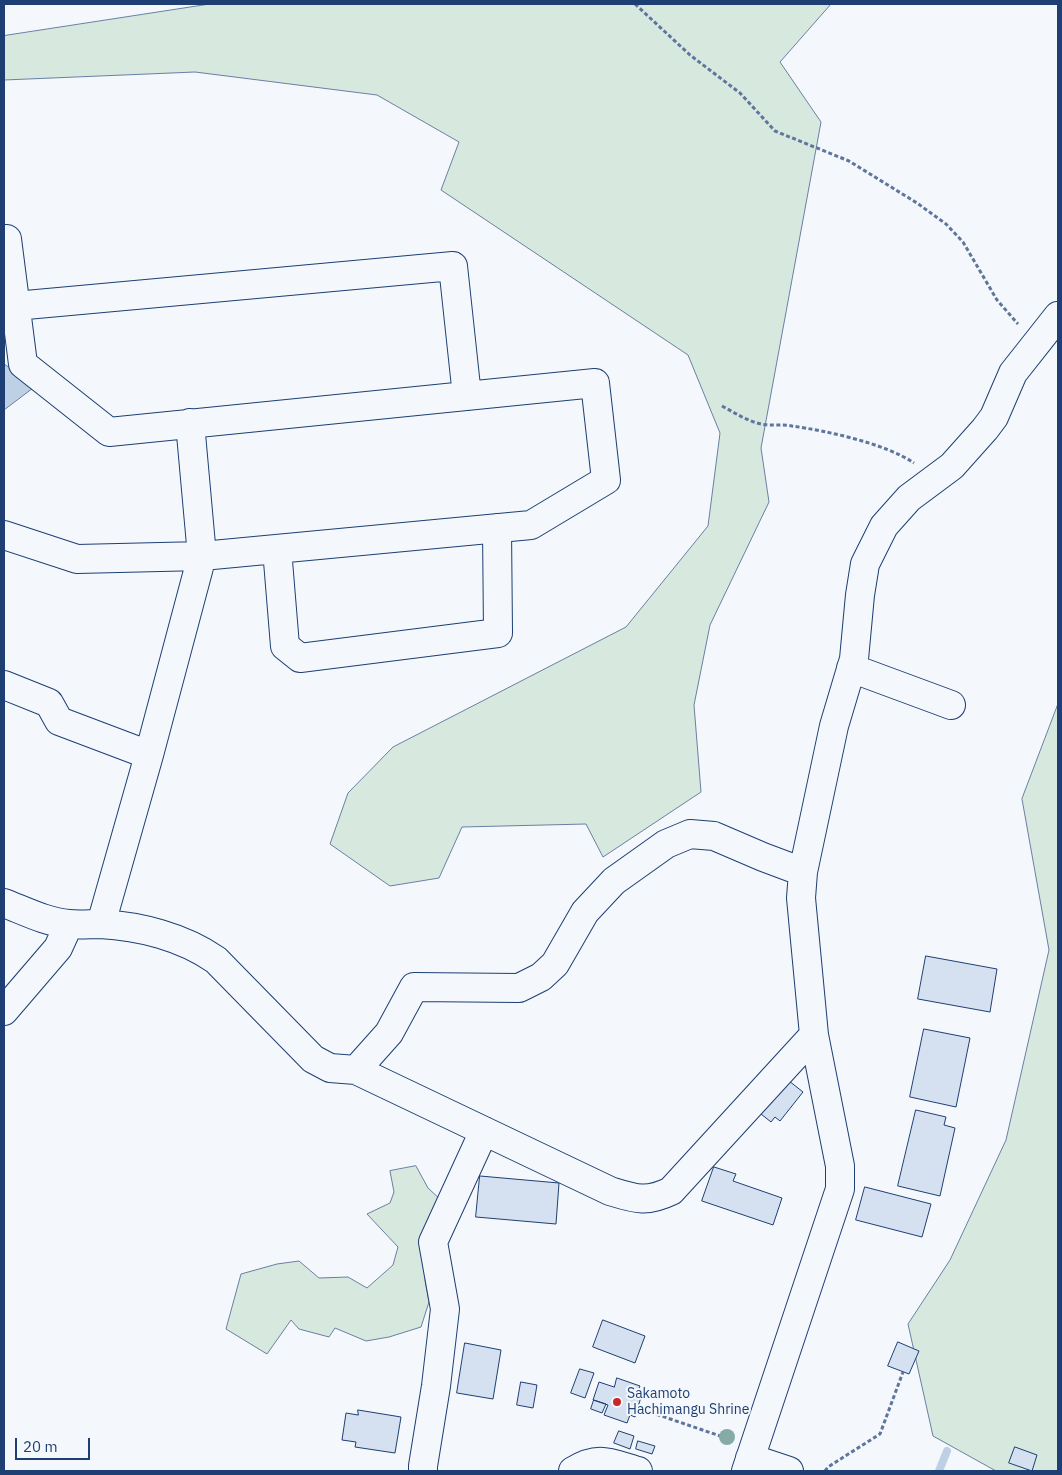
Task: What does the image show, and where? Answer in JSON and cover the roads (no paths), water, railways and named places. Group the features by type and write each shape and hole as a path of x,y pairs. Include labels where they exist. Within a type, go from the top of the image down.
{"street":[{"path":"4,534 78,558 202,556 532,525 606,480 595,384 109,432 23,364 7,239"},
{"path":"15,306 453,266 467,396"},
{"path":"789,1471 747,1462 840,1189 840,1166 814,1034 801,898 803,872 834,726 854,659 865,564 884,526 908,498 952,466 985,429 994,417 1012,373 1058,316"},
{"path":"101,924 149,755 202,556 190,424"},
{"path":"277,549 285,646 300,658 498,633 497,528"},
{"path":"851,668 951,705"},
{"path":"4,685 49,703 59,721 149,755"},
{"path":"356,1070 389,1033 414,987 519,988 541,977 554,964 585,912 614,881 666,844 690,834 714,836 803,872"},
{"path":"4,902 39,917 69,924 101,924 148,932 172,938 203,951 216,960 313,1060 330,1068 356,1070 610,1191 635,1199 655,1199 672,1191 814,1034"},
{"path":"4,1011 58,948 69,924"},
{"path":"424,1471 423,1466 436,1386 445,1309 433,1242 484,1131"},
{"path":"573,1471 591,1462 609,1463 638,1471"}],"water":[{"path":"4,364 37,385 4,410"}],"waterway":[{"path":"939,1471 947,1451"}],"place":[{"name":"Sakamoto Hachimangu Shrine","path":"617,1402"}]}
